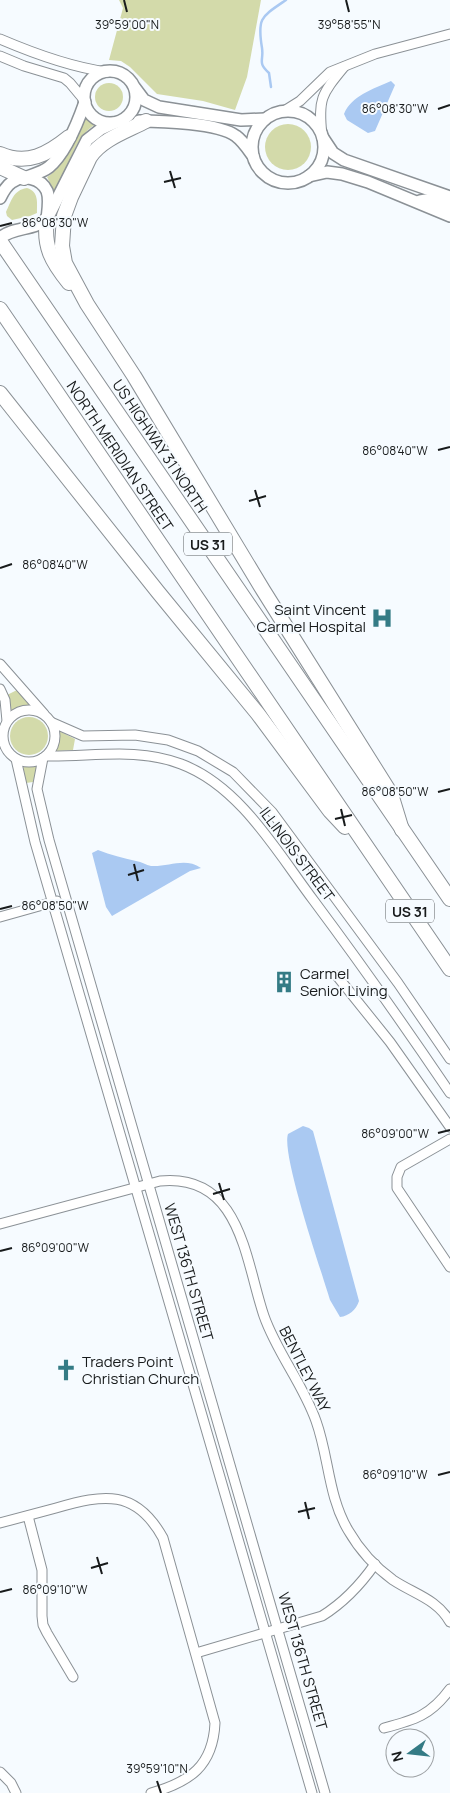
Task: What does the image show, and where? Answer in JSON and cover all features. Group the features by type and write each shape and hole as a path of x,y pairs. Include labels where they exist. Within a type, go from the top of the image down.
{"highway":[{"path":"146,121 106,142 94,151 88,161 66,211 62,240 64,258 88,304 134,376 263,590 391,794 402,830"},
{"path":"0,154 17,160 33,159 52,150 69,137"},
{"path":"0,167 24,178"},
{"path":"47,219 45,237 52,259 69,283 88,304"},
{"name":"US HIGHWAY 31 NORTH","path":"0,239 450,899"},
{"name":"NORTH MERIDIAN STREET","path":"0,309 450,969"},
{"path":"0,392 158,592 240,692 330,811 370,853"},
{"path":"0,401 23,422"}],"main road":[{"path":"0,198 14,180 24,178 50,166 55,161 79,118 89,83 97,75 108,72 121,74 131,82 144,100 159,107 239,120 265,119"},
{"path":"0,239 10,231 33,227 47,219 55,207 87,140 101,129 124,120 134,109 136,102 134,88"},
{"path":"85,102 87,109 98,120 116,123 171,122 228,132 238,138 253,156 261,170 274,180 291,183 309,176 336,172 368,182 450,216"},
{"path":"253,156 252,143 254,136 256,130 265,119 284,111 300,113 316,125 333,153 344,160 450,197"},
{"path":"309,176 321,161 324,150 322,136"},
{"path":"24,178 37,181 46,190 49,199 47,219"},
{"path":"417,203 426,200 450,204"}],"street":[{"path":"284,111 300,101 330,72 376,54 450,34"},
{"path":"0,39 79,68 108,72"},
{"path":"0,56 24,66 64,78 85,102"},
{"path":"322,136 321,101 326,89 344,67"},
{"path":"0,664 49,720 55,733 52,749 44,757 29,762 0,750"},
{"path":"0,690 4,700 3,741 13,756"},
{"path":"4,723 16,713 26,710 35,711 49,720"},
{"name":"ILLINOIS STREET","path":"49,720 83,736 135,735 168,740 198,750 233,772 272,812 398,983 450,1059"},
{"name":"ILLINOIS STREET","path":"44,757 129,753 154,756 192,768 224,789 247,811 358,960 450,1093"},
{"name":"WEST 136TH STREET","path":"13,756 52,902 141,1186 271,1631 312,1793"},
{"name":"WEST 136TH STREET","path":"44,757 37,784 38,793 141,1186 271,1631 325,1793"},
{"path":"0,917 65,898"},
{"path":"337,976 390,1042 450,1127"},
{"path":"450,1139 401,1167 397,1177 397,1188 450,1267"},
{"name":"BENTLEY WAY","path":"0,1224 168,1180 188,1183 205,1189 219,1201 234,1221 241,1236 267,1324 307,1398 322,1438 332,1493 339,1512 354,1540 375,1564 392,1579 434,1603 442,1610 450,1622"},
{"path":"0,1523 85,1500 104,1497 124,1501 143,1511 151,1518 163,1538 214,1717 215,1735 203,1762 192,1775 171,1788 151,1793"},
{"path":"28,1516 42,1570 43,1625 73,1677"},
{"path":"196,1653 322,1616 334,1608 367,1576 375,1564"},
{"path":"384,1728 420,1717 441,1701 450,1689"},
{"path":"0,1772 11,1783 16,1793"}],"green space":[{"path":"119,0 261,0 247,77 235,110 203,101 157,94 130,67 121,61 109,60 123,8"},
{"path":"109,83 119,87 123,97 119,107 109,111 99,107 95,97 99,87"},
{"path":"88,116 96,124 87,130 81,138 60,183 54,191 47,177 65,158"},
{"path":"283,124 293,124 307,134 311,147 307,160 301,166 293,170 283,170 269,160 265,152 265,142 275,128"},
{"path":"27,188 34,192 37,201 37,213 12,220 7,216 6,212 11,201 19,191"},
{"path":"17,690 30,705 20,707 11,712 7,695"},
{"path":"29,717 43,722 48,736 43,750 29,755 15,750 10,736 15,722"},
{"path":"59,731 75,739 73,750 56,751"},
{"path":"23,766 37,766 33,782 26,783"}],"water":[{"path":"391,81 395,85 375,131 368,133 347,120 344,114 352,102 370,90"},
{"path":"98,850 151,866 189,863 201,868 190,871 112,916 106,907 92,853"},
{"path":"303,1126 313,1131 359,1301 352,1312 340,1317 330,1300 290,1165 287,1146 288,1134"}],"waterway":[{"path":"271,87 269,73 262,64 261,24 271,10 286,0"}],"place":[{"name":"Saint Vincent Carmel Hospital","path":"382,618"},
{"name":"Carmel Senior Living","path":"284,982"},
{"name":"Traders Point Christian Church","path":"66,1370"}]}
